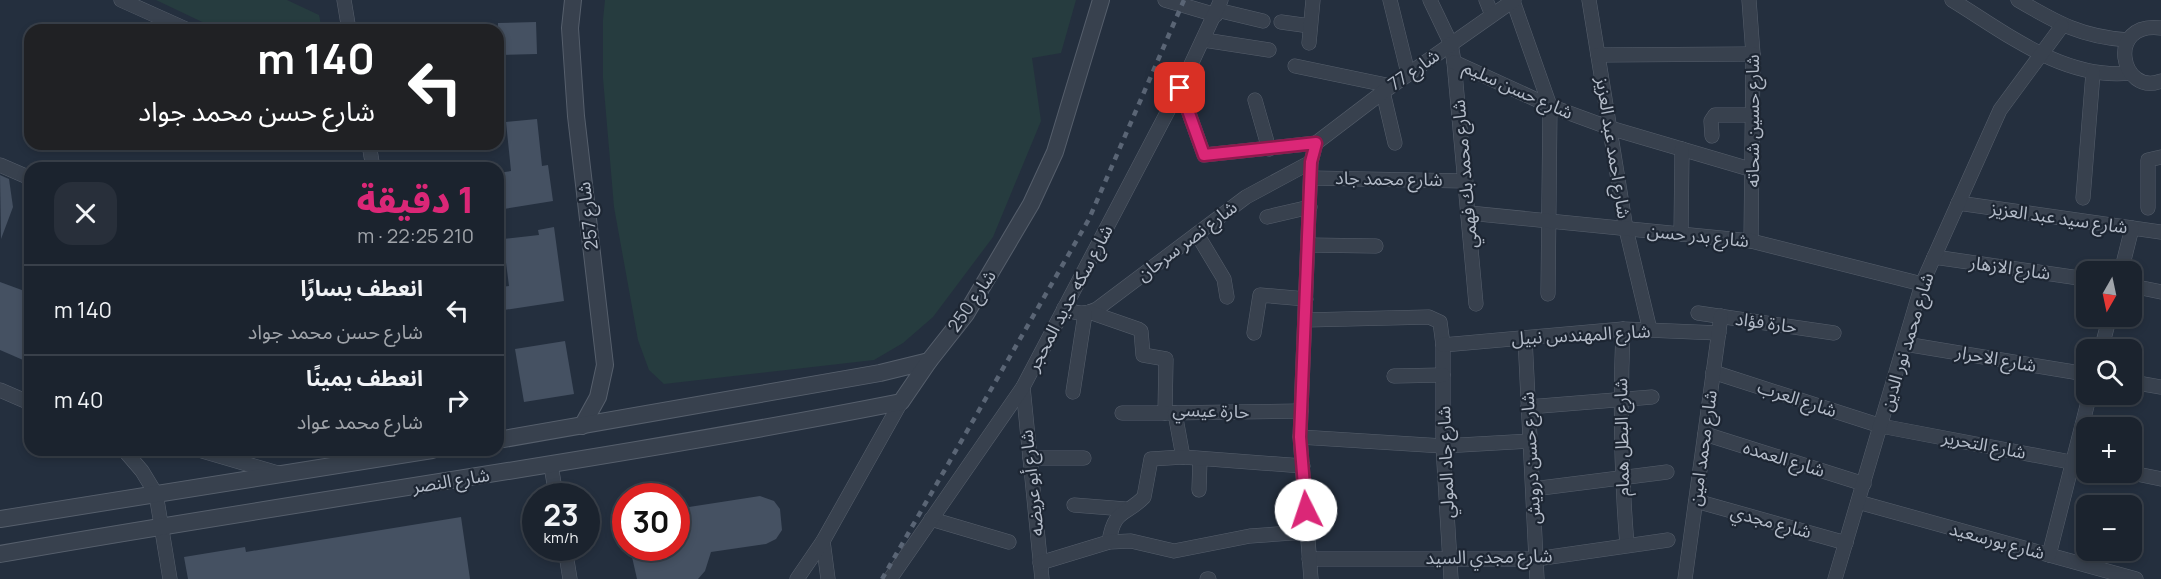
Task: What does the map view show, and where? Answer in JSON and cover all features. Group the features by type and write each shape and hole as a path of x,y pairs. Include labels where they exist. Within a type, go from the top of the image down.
{"street":[{"path":"121,0 175,24"},
{"path":"344,0 348,24"},
{"name":"شارع 257","path":"573,0 570,28 576,116 605,365 598,397 582,426"},
{"name":"شارع 250","path":"797,579 823,542 901,402 929,361 966,314 1030,204 1055,152 1101,0"},
{"path":"1166,0 1218,8 1263,21"},
{"path":"1309,43 1313,0"},
{"path":"1390,0 1408,73"},
{"name":"شارع محمد بك فهمي","path":"1430,0 1451,44 1454,62 1476,304"},
{"path":"1486,0 1492,15"},
{"path":"1514,0 1550,106 1548,294"},
{"name":"شارع 77","path":"1316,143 1408,73 1514,0"},
{"name":"شارع احمد عبد العزيز","path":"1589,0 1626,229 1650,330"},
{"name":"شارع حسين شحاته","path":"1749,0 1753,54 1752,242"},
{"path":"1952,0 2041,54 2093,73 2130,73"},
{"path":"2018,0 2062,26 2094,36 2128,40"},
{"name":"شارع سكه حديد المحجر","path":"890,579 1023,387 1180,88 1218,8"},
{"path":"1281,22 1310,26"},
{"name":"شارع محمد نور الدين","path":"1835,579 1922,284 2000,110 2062,26"},
{"path":"2161,28 2149,27 2137,31 2128,40 2124,51 2125,63 2130,73 2142,81 2161,81"},
{"path":"1204,40 1269,50"},
{"path":"1598,56 1753,54"},
{"name":"شارع حسن سليم","path":"1454,62 1550,106 1610,128 1753,170"},
{"path":"1295,66 1387,89 1395,143"},
{"path":"2083,198 2093,73"},
{"path":"1180,88 1202,152 1207,155 1316,143 1311,162 1300,437 1311,579"},
{"path":"1255,100 1269,149"},
{"path":"1712,136 1711,121 1715,115 1753,115"},
{"path":"1682,149 1682,234"},
{"path":"2148,208 2146,166 2148,160 2161,157"},
{"name":"شارع نصر سرحان","path":"1087,313 1246,197 1311,162"},
{"path":"0,165 24,175"},
{"name":"شارع محمد جاد","path":"1311,177 1466,181"},
{"name":"شارع سيد عبد العزيز","path":"1958,203 2161,232"},
{"path":"1267,217 1310,207"},
{"name":"شارع بدر حسن","path":"1469,213 1752,242 1922,284"},
{"path":"2124,261 2132,228"},
{"path":"1197,234 1224,279 1227,297"},
{"path":"1308,245 1376,246"},
{"name":"شارع الازهار","path":"1934,257 2076,278"},
{"path":"2142,288 2161,292"},
{"path":"1254,333 1260,295 1306,299"},
{"path":"1064,308 1087,313 1073,392"},
{"name":"حارة عيسي","path":"1087,313 1138,329 1141,331 1143,355 1166,359 1170,413 1301,411"},
{"name":"حارة فؤاد","path":"1698,313 1834,333"},
{"name":"شارع محمد امين","path":"1678,579 1695,501 1721,316"},
{"name":"شارع جاد المولي","path":"1305,320 1429,317 1440,322 1443,345 1443,447 1451,579"},
{"name":"شارع المهندس نبيل","path":"1443,345 1623,329 1719,333"},
{"name":"شارع البطل همام","path":"1623,329 1620,399 1621,477 1627,545"},
{"name":"شارع حسن درويش","path":"1525,338 1538,579"},
{"name":"شارع الاحرار","path":"1905,344 2076,372"},
{"name":"شارع النصر","path":"504,439 880,373 929,361"},
{"name":"شارع العرب","path":"1713,372 1881,426"},
{"path":"1394,376 1443,375"},
{"path":"2142,384 2161,387"},
{"name":"شارع أبو عريضه","path":"1023,387 1042,579"},
{"path":"0,390 24,400"},
{"path":"1528,407 1652,397"},
{"name":"شارع النصر","path":"0,554 161,526 551,465 901,402"},
{"path":"1122,413 1170,413 1183,457"},
{"name":"شارع التحرير","path":"1881,426 2076,463"},
{"name":"شارع العمده","path":"1705,434 1864,484"},
{"path":"1300,437 1443,447 1530,441"},
{"path":"129,456 142,471 156,494 170,579"},
{"path":"220,456 281,474"},
{"name":"شارع النصر","path":"0,519 390,456"},
{"path":"1110,542 1111,529 1125,509 1144,497 1150,459 1183,457 1302,466"},
{"path":"1030,458 1084,458"},
{"path":"1199,490 1200,459"},
{"path":"551,465 554,483"},
{"path":"1533,489 1667,472"},
{"path":"2142,475 2161,479"},
{"path":"2049,555 2076,476"},
{"name":"شارع مجدي","path":"1695,501 1846,543"},
{"name":"شارع بورسعيد","path":"1858,502 2049,555 2095,574 2136,579"},
{"path":"1074,505 1125,509"},
{"path":"932,519 1009,542"},
{"path":"1040,563 1110,542 1131,541 1174,551 1250,536 1307,532"},
{"name":"شارع مجدي السيد","path":"1309,559 1536,560 1668,540"},
{"path":"823,542 828,579"},
{"path":"567,561 570,579"}],"green space":[{"path":"156,0 287,0 319,15 321,24 206,24"},
{"path":"605,0 1076,0 1061,53 1032,58 1041,121 993,237 933,317 903,343 874,360 664,384 649,370 638,340 614,207 603,78"}],"building":[{"path":"536,22 537,54 504,55 504,24 498,23"},
{"path":"537,119 542,166 548,165 553,201 504,209 504,172 511,171 506,122"},
{"path":"0,175 9,179 13,207 1,239"},
{"path":"554,227 564,301 504,310 504,287 509,286 504,239 539,235 538,230"},
{"path":"0,282 24,291 24,360 0,350"},
{"path":"565,341 574,394 524,402 515,349"},
{"path":"760,496 774,501 780,509 782,530 776,539 766,544 711,552 705,571 698,579 637,579 633,561 690,561 690,507"},
{"path":"461,517 470,579 188,579 184,557 245,547 246,552"}],"railway":[{"path":"882,579 1089,219 1184,0"}],"route":[{"path":"1180,88 1204,155 1316,143 1311,162 1300,437 1306,510"}]}
